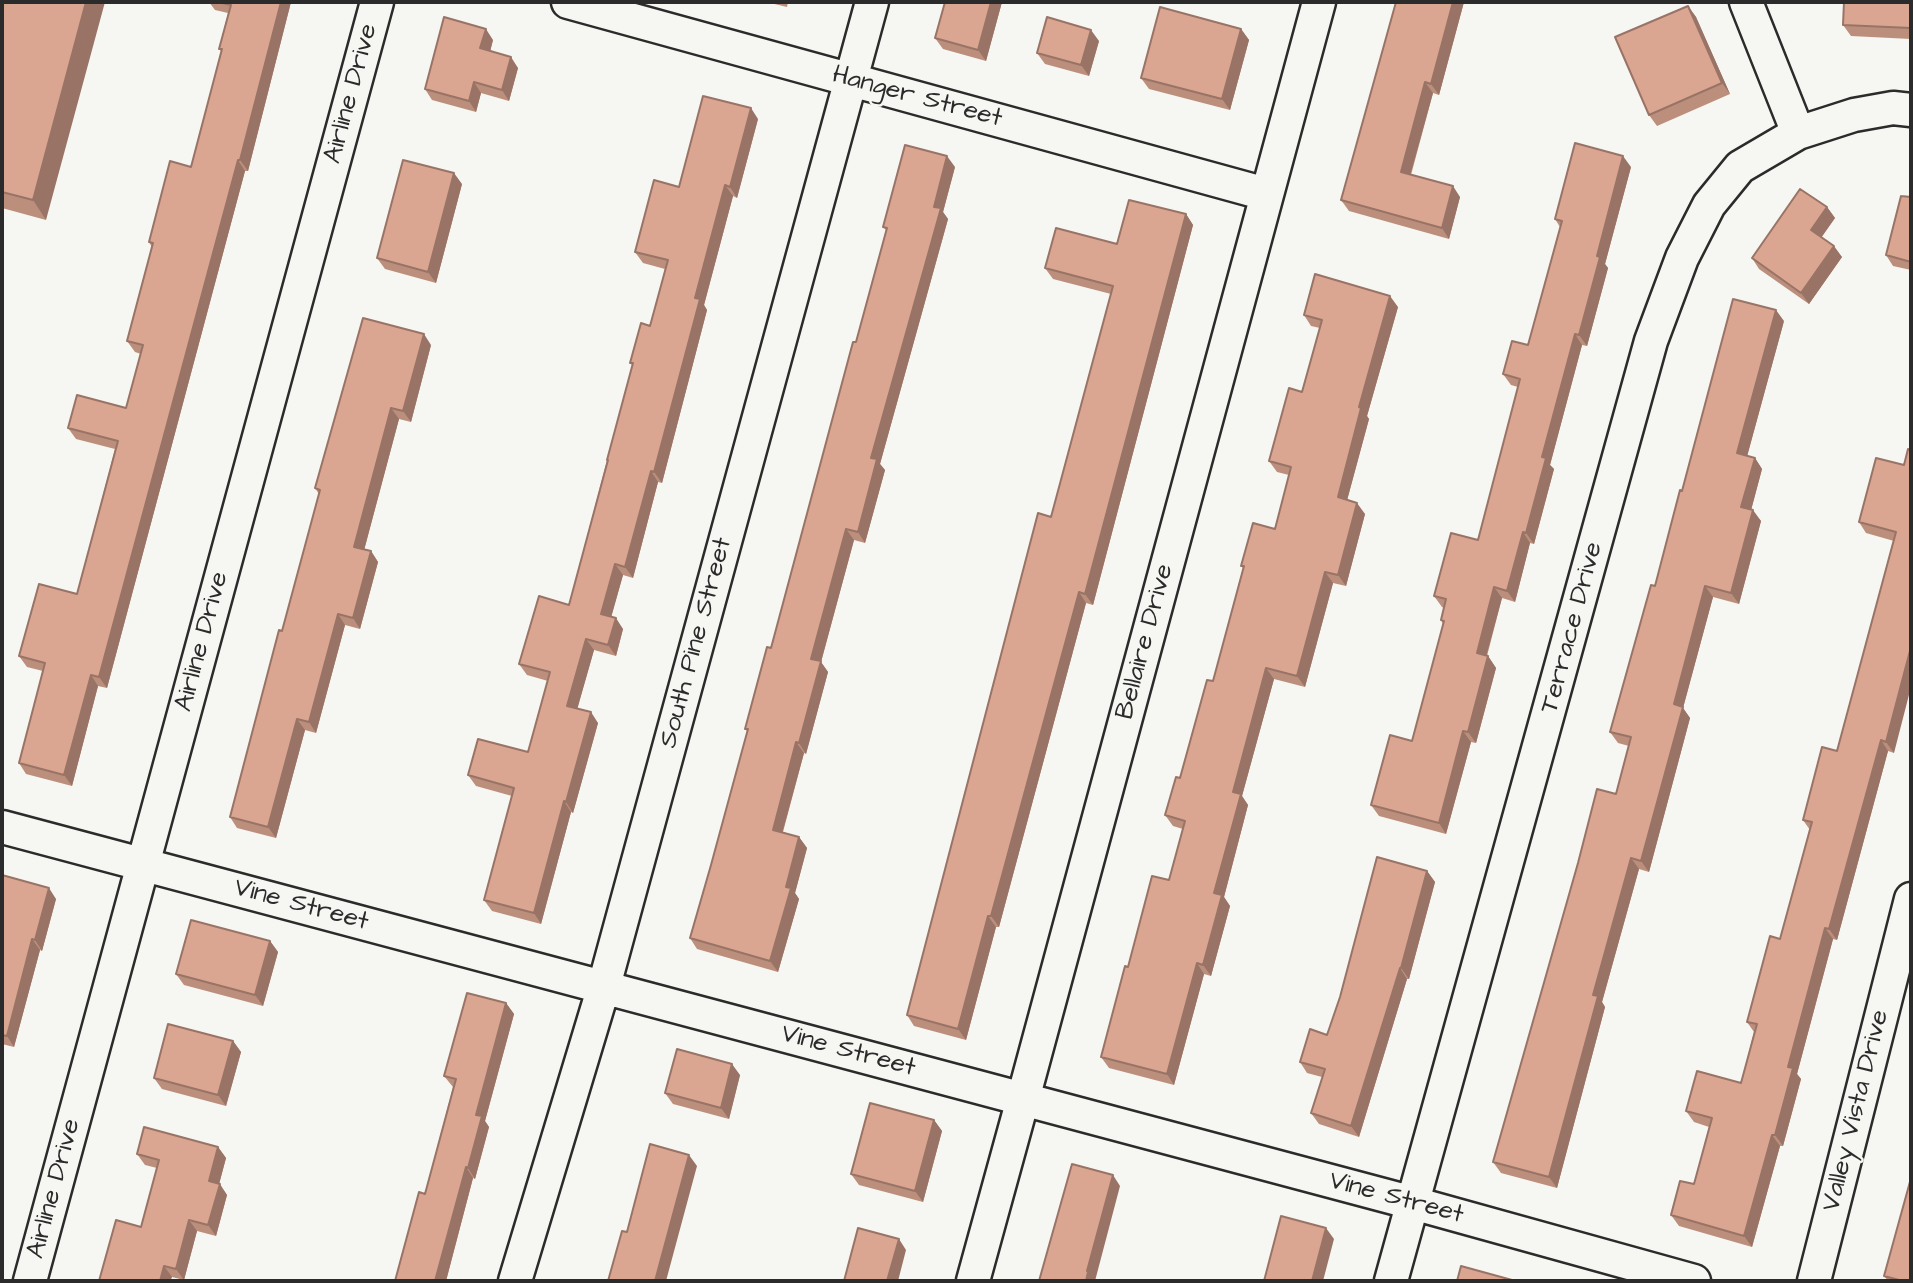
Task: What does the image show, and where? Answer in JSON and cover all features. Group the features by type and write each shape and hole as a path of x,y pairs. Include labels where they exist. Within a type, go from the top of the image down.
{"street":[{"name":"Airline Drive","path":"30,1281 377,2"},
{"name":"Hanger Street","path":"568,2 1266,194"},
{"name":"South Pine Street","path":"515,1281 604,986 872,2"},
{"name":"Bellaire Drive","path":"973,1281 1319,2"},
{"path":"1746,2 1798,133"},
{"name":"Terrace Drive","path":"1391,1281 1651,341 1682,258 1709,205 1740,167 1798,133 1854,114 1893,108 1911,110"},
{"name":"Vine Street","path":"2,827 1413,1203 1694,1281"},
{"name":"Valley Vista Drive","path":"1814,1281 1911,899"}],"building":[{"path":"2,2 86,2 33,200 2,192"},
{"path":"218,2 281,2 99,677 91,675 64,775 19,763 45,663 19,656 39,584 77,594 118,441 68,428 77,395 126,408 143,345 127,341 153,243 149,242 170,161 191,167 222,49 219,49 231,5"},
{"path":"945,2 991,2 978,50 935,38"},
{"path":"1396,2 1453,2 1431,84 1425,82 1401,172 1453,186 1442,228 1341,200"},
{"path":"1844,2 1911,2 1911,28 1843,25"},
{"path":"1688,6 1722,83 1649,115 1615,37"},
{"path":"1160,7 1241,29 1222,99 1141,78"},
{"path":"444,17 486,29 480,48 511,57 502,90 474,82 469,101 425,89"},
{"path":"1047,17 1091,30 1081,65 1037,53"},
{"path":"703,96 751,108 730,187 725,185 695,298 700,299 654,472 651,471 625,567 615,564 601,614 616,618 608,645 586,639 567,706 591,712 534,913 484,900 514,788 468,775 478,739 528,752 550,672 519,664 539,596 569,605 633,363 630,363 641,323 650,326 668,260 635,252 654,180 679,187"},
{"path":"1575,143 1623,156 1597,256 1600,257 1579,335 1575,334 1542,457 1546,458 1526,533 1523,532 1507,591 1494,587 1477,653 1488,656 1468,732 1463,731 1439,823 1371,805 1390,735 1412,741 1444,621 1441,620 1446,599 1434,596 1451,533 1478,540 1520,379 1503,374 1512,341 1528,345 1562,221 1555,219"},
{"path":"905,145 947,156 934,207 941,208 871,458 877,459 858,532 846,529 811,659 821,661 773,830 799,837 786,887 791,888 770,961 690,938 748,729 745,729 767,647 771,648 853,342 856,342 887,228 883,227"},
{"path":"403,160 454,173 428,272 377,258"},
{"path":"1800,189 1827,207 1811,230 1834,246 1801,293 1752,258"},
{"path":"1901,196 1911,197 1911,262 1886,255"},
{"path":"1129,200 1186,214 1085,594 1079,592 958,1029 907,1015 1038,513 1051,517 1113,286 1045,268 1056,228 1117,244"},
{"path":"1315,274 1390,296 1359,407 1361,408 1338,497 1357,503 1338,575 1325,572 1297,676 1266,668 1233,792 1241,794 1214,893 1222,895 1203,965 1197,963 1167,1074 1101,1057 1152,876 1169,880 1185,821 1165,815 1176,777 1180,778 1207,680 1213,681 1253,523 1275,529 1291,467 1269,461 1289,388 1302,392 1322,320 1304,315"},
{"path":"1733,299 1776,310 1737,453 1755,458 1741,507 1753,510 1731,593 1705,586 1674,704 1683,707 1641,861 1631,858 1593,995 1598,996 1549,1177 1493,1162 1597,789 1616,794 1631,737 1610,732 1651,585 1655,586 1680,490 1682,491"},
{"path":"363,318 424,334 403,411 391,408 354,547 371,551 353,618 338,614 309,722 297,719 268,827 230,817 279,630 282,631 320,490 315,488"},
{"path":"1908,449 1911,450 1911,647 1886,742 1881,740 1829,929 1825,928 1788,1067 1793,1068 1744,1236 1671,1215 1680,1181 1694,1184 1712,1118 1686,1111 1697,1071 1741,1083 1757,1024 1747,1022 1770,936 1780,939 1812,822 1803,820 1822,747 1837,751 1896,532 1859,522 1876,458 1904,465"},
{"path":"1377,857 1427,871 1401,968 1351,1126 1311,1113 1325,1069 1300,1062 1310,1029 1327,1035 1340,997"},
{"path":"2,875 49,888 35,940 32,939 7,1036 2,1035"},
{"path":"191,920 270,941 255,995 176,974"},
{"path":"467,993 506,1003 476,1115 482,1116 435,1281 395,1281 419,1192 425,1194 456,1079 444,1076"},
{"path":"168,1024 233,1041 218,1095 154,1078"},
{"path":"677,1049 732,1064 721,1108 665,1093"},
{"path":"870,1103 934,1120 915,1191 851,1174"},
{"path":"144,1127 218,1147 209,1181 220,1184 208,1225 189,1220 176,1269 164,1266 160,1281 99,1281 116,1220 141,1227 159,1160 137,1154"},
{"path":"650,1144 689,1155 655,1281 608,1281 622,1231 627,1232"},
{"path":"1072,1164 1113,1175 1086,1281 1039,1281"},
{"path":"1911,1178 1911,1281 1903,1281 1884,1276"},
{"path":"1281,1216 1326,1228 1312,1281 1264,1281"},
{"path":"858,1228 899,1239 887,1281 844,1281"},
{"path":"1461,1266 1512,1280 1512,1281 1457,1281"}]}
